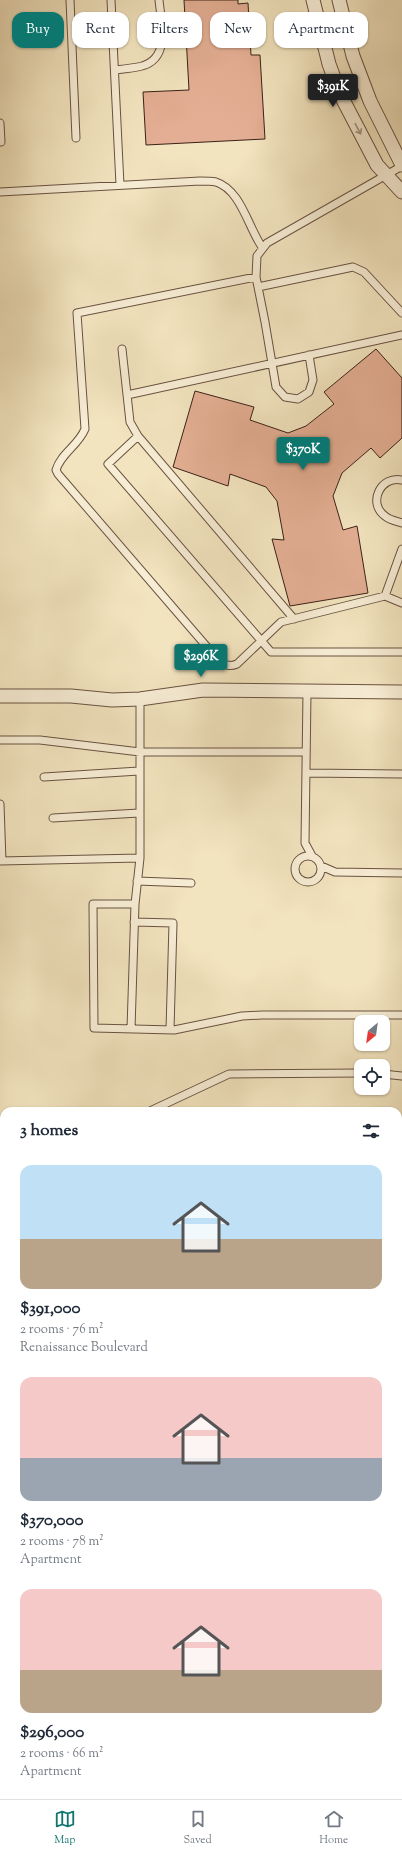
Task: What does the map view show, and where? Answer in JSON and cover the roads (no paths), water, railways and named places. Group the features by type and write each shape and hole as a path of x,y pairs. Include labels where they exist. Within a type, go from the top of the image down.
{"street":[{"path":"313,0 325,50 340,94 377,165 402,192"},
{"path":"339,0 353,56 370,101 402,165"},
{"path":"0,696 71,696 112,700 140,699 203,690 402,692"}],"lane":[{"path":"70,0 76,138"},
{"path":"111,0 120,185"},
{"path":"115,70 143,66 157,58 161,49 162,41 159,0"},
{"path":"0,123 1,142"},
{"path":"309,356 313,380 309,392 298,399 285,397 276,387 256,277 257,256 262,247 402,165"},
{"path":"0,192 200,181 215,182 223,185 236,197 255,237 262,247"},
{"path":"258,287 353,267 364,272 402,313"},
{"path":"256,277 77,313 85,429 72,448 60,459 56,470 220,662 231,666 237,664 281,622 385,596 402,603"},
{"path":"127,395 402,335"},
{"path":"122,349 130,422 138,436 294,619"},
{"path":"138,436 108,464 271,652 402,652"},
{"path":"402,480 394,479 387,481 382,486 377,497 377,505 385,516 402,523"},
{"path":"385,596 402,549"},
{"path":"307,692 305,843 312,856 321,866 335,872 402,873"},
{"path":"131,1029 134,922 140,858 140,699"},
{"path":"0,740 40,740 140,752 306,752"},
{"path":"44,777 140,771"},
{"path":"306,773 402,774"},
{"path":"0,804 1,861 140,858"},
{"path":"53,818 139,813"},
{"path":"312,856 303,857 296,863 295,872 298,877 306,882 314,880 320,874 321,866"},
{"path":"137,881 191,883"},
{"path":"135,904 93,904 94,1028 170,1030 253,1015 402,1015"},
{"path":"134,922 173,923 170,1030"},
{"path":"159,1107 230,1074 354,1073"},
{"path":"390,1075 402,1076"}]}
